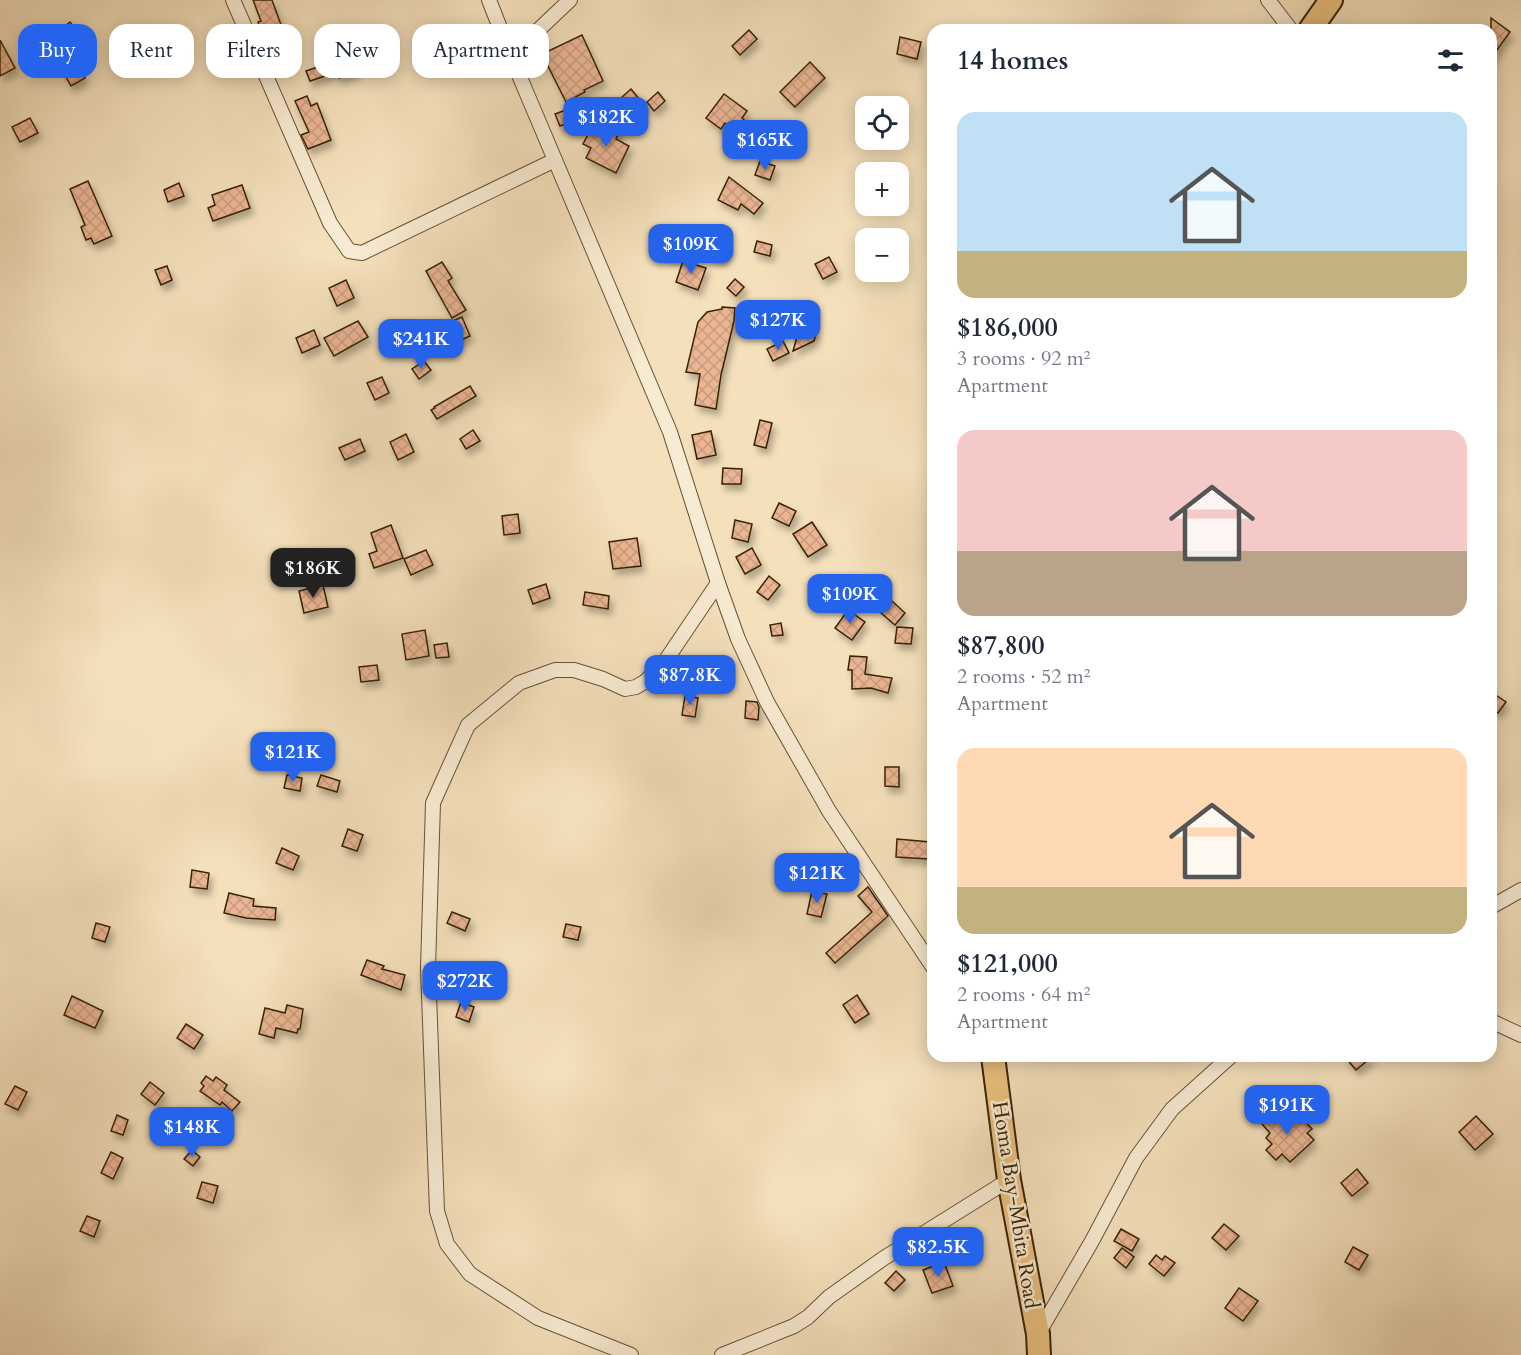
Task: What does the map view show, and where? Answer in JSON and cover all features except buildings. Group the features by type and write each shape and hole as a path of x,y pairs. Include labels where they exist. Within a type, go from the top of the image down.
{"highway":[{"path":"1314,24 1331,0"},
{"name":"Homa Bay-Mbita Road","path":"994,1062 1009,1180 1038,1345"}],"street":[{"path":"233,0 330,223 349,251 362,254 555,160"},
{"path":"489,0 498,24"},
{"path":"544,24 570,0"},
{"path":"1268,0 1286,24"},
{"path":"520,78 670,432 738,639 767,702 829,811 927,958"},
{"path":"631,1355 538,1318 470,1274 447,1244 437,1211 428,968 433,803 468,725 519,683 555,670 574,670 625,689 636,687 646,681 666,660 718,583"},
{"path":"1497,904 1521,890"},
{"path":"1497,1024 1521,1035"},
{"path":"1038,1345 1136,1158 1172,1109 1224,1062"},
{"path":"722,1355 794,1326 808,1317 829,1297 884,1258 1009,1180"}]}
